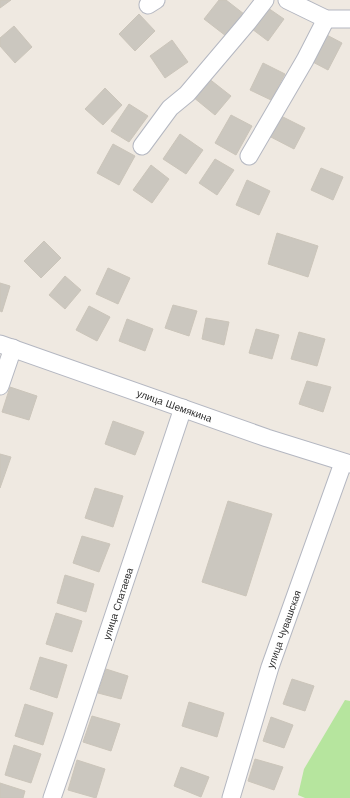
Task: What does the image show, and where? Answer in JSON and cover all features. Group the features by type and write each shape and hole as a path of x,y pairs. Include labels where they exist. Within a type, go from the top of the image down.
{"street":[{"path":"142,146 170,108 187,94 265,0"},
{"path":"287,0 326,19 350,19"},
{"path":"249,156 305,60 326,19"},
{"path":"0,386 6,346"},
{"name":"улица Шемякина","path":"6,346 267,438 346,463"},
{"name":"улица Спатаева","path":"52,798 183,408"},
{"name":"улица Чувашская","path":"231,798 270,668 346,463"}],"green space":[{"path":"345,700 350,701 350,798 305,798 298,795 304,769"}],"building":[{"path":"0,0 11,0 0,8"},
{"path":"219,0 226,0 244,14 226,36 204,19"},
{"path":"268,8 284,19 268,41 252,29"},
{"path":"139,14 155,31 135,51 119,34"},
{"path":"14,26 32,47 15,63 0,46 0,38"},
{"path":"323,33 342,43 328,70 309,60"},
{"path":"172,40 188,62 165,78 150,56"},
{"path":"263,63 285,74 271,100 250,90"},
{"path":"208,78 231,96 215,115 193,97"},
{"path":"105,88 122,105 103,125 85,109"},
{"path":"129,104 148,116 129,142 111,131"},
{"path":"231,115 252,126 236,155 215,143"},
{"path":"279,115 305,128 294,149 267,135"},
{"path":"180,134 203,150 186,174 163,159"},
{"path":"113,144 135,156 119,185 97,173"},
{"path":"215,159 234,170 217,195 199,183"},
{"path":"151,165 169,179 152,203 133,190"},
{"path":"321,168 343,177 333,200 311,190"},
{"path":"247,180 270,191 259,215 236,205"},
{"path":"277,233 318,246 308,277 268,264"},
{"path":"44,241 61,258 41,278 24,261"},
{"path":"108,268 130,278 118,304 96,294"},
{"path":"65,276 81,290 65,309 49,295"},
{"path":"0,283 10,286 2,312 0,311"},
{"path":"173,305 197,311 189,336 165,328"},
{"path":"89,306 110,317 97,341 76,330"},
{"path":"206,318 229,322 224,345 202,339"},
{"path":"127,319 153,329 145,351 119,341"},
{"path":"256,329 279,335 272,359 249,353"},
{"path":"299,332 325,339 317,366 291,359"},
{"path":"307,381 331,387 323,412 299,404"},
{"path":"10,387 37,396 29,420 2,412"},
{"path":"113,421 144,432 135,455 105,444"},
{"path":"0,454 11,457 0,488"},
{"path":"95,488 123,496 113,527 85,518"},
{"path":"228,501 272,514 246,596 202,582"},
{"path":"82,536 110,544 99,572 73,563"},
{"path":"65,575 94,584 86,612 57,603"},
{"path":"56,613 82,621 72,652 46,644"},
{"path":"40,657 67,665 57,698 30,689"},
{"path":"106,669 128,676 121,699 98,693"},
{"path":"292,679 314,686 305,711 283,704"},
{"path":"189,702 224,713 217,737 182,726"},
{"path":"25,704 53,713 43,745 15,736"},
{"path":"92,716 120,724 111,751 83,742"},
{"path":"271,717 293,725 284,748 263,741"},
{"path":"14,745 41,754 31,783 5,775"},
{"path":"255,759 283,767 274,790 248,781"},
{"path":"77,760 105,769 96,798 68,790"},
{"path":"181,767 209,777 201,797 174,786"},
{"path":"0,783 25,791 23,798 0,798"}]}
